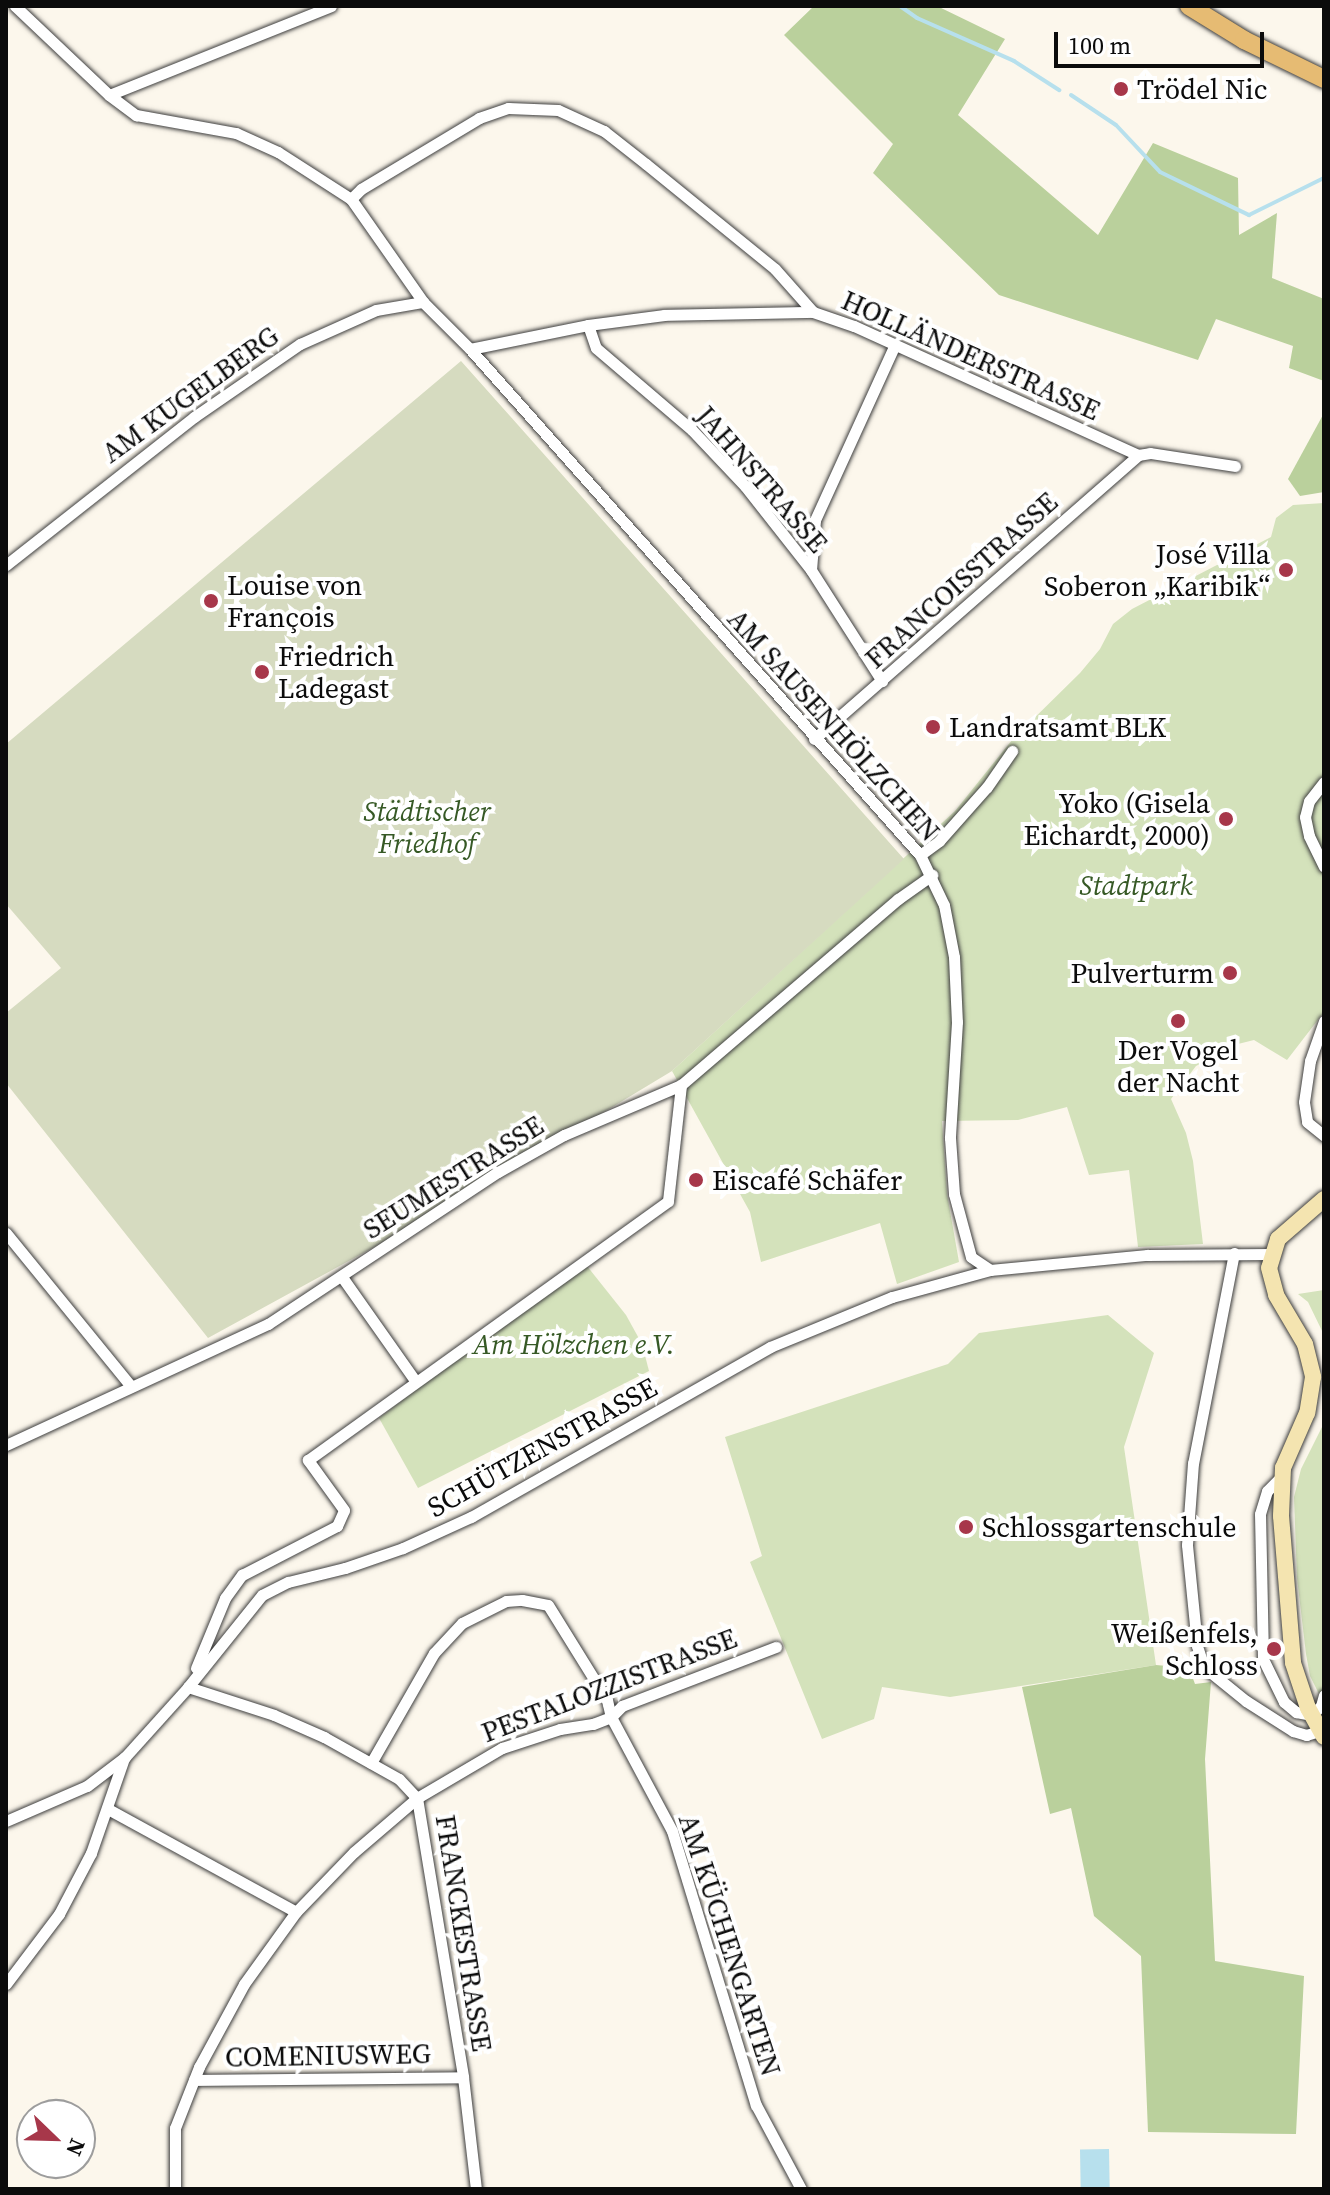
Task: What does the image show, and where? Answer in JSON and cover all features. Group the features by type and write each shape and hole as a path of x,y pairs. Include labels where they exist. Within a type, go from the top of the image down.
{"main road":[{"path":"1189,6 1244,40 1324,79"},
{"path":"1322,1734 1311,1715 1293,1663 1281,1516 1282,1476 1307,1413 1313,1377 1305,1344 1272,1287 1271,1254 1284,1233 1324,1199"}],"street":[{"path":"15,6 109,95 136,115 236,133 278,152 351,199"},
{"path":"109,95 331,6"},
{"name":"HOLLÄNDERSTRASSE","path":"351,199 361,189 479,118 508,108 558,110 604,131 646,164 775,269 813,312 854,326 894,347 1138,455 1150,453 1235,466"},
{"name":"AM SAUSENHÖLZCHEN","path":"351,199 423,302 470,349 920,855 932,875 944,905 954,957 957,1022 950,1138 954,1194 971,1257 990,1270"},
{"name":"AM KUGELBERG","path":"6,564 194,417 300,344 376,310 423,302"},
{"path":"470,349 588,325 664,315 813,312"},
{"name":"JAHNSTRASSE","path":"588,325 596,348 692,430 745,486 811,570 882,681"},
{"path":"811,570 815,520 894,347"},
{"name":"FRANCOISSTRASSE","path":"814,739 1138,455"},
{"path":"920,855 939,841 987,787 1012,751"},
{"path":"1324,782 1309,801 1305,817 1309,836 1324,867"},
{"name":"SEUMESTRASSE","path":"6,1445 268,1324 498,1172 564,1135 681,1085 932,875"},
{"path":"1324,1021 1310,1061 1304,1102 1307,1122 1324,1136"},
{"path":"188,1687 225,1598 242,1575 337,1526 344,1510 308,1460 668,1201 681,1085"},
{"path":"6,1233 131,1386"},
{"path":"1234,1253 1193,1463 1187,1545 1197,1646 1204,1667 1246,1701 1293,1731 1306,1735 1322,1734"},
{"name":"SCHÜTZENSTRASSE","path":"6,1821 87,1786 125,1757 188,1687 262,1595 288,1582 345,1568 403,1548 471,1517 770,1347 892,1297 990,1270 1084,1259 1271,1254"},
{"path":"342,1277 416,1382"},
{"path":"1282,1476 1267,1491 1260,1514 1263,1659 1289,1708 1311,1715 1321,1706 1324,1695"},
{"name":"AM KÜCHENGARTEN","path":"371,1763 434,1653 462,1623 506,1601 522,1600 548,1605 607,1700 611,1717 672,1831 756,2105 801,2189"},
{"name":"PESTALOZZISTRASSE","path":"175,2189 175,2128 194,2080 244,1984 296,1912 354,1852 417,1798 502,1748 611,1717 622,1706 776,1647"},
{"name":"FRANCKESTRASSE","path":"188,1687 274,1715 399,1779 417,1798 463,2077 476,2189"},
{"path":"6,1984 59,1914 91,1853 125,1757"},
{"path":"108,1809 296,1912"},
{"name":"COMENIUSWEG","path":"194,2080 463,2077"}],"green space":[{"path":"814,6 937,6 1005,39 958,115 1098,235 1153,143 1238,178 1239,235 1277,213 1272,278 1324,299 1324,381 1289,368 1293,346 1216,319 1198,360 999,295 873,173 893,144 784,35"},
{"name":"Städtischer Friedhof","path":"461,361 904,859 672,1071 440,1211 208,1338 6,1083 6,1013 61,968 6,904 6,744"},
{"path":"1324,413 1324,492 1300,496 1288,479"},
{"name":"Stadtpark","path":"1324,503 1324,1012 1287,1060 1254,1040 1238,1044 1196,1066 1171,1099 1186,1133 1193,1161 1203,1244 1138,1247 1129,1170 1089,1175 1067,1107 1018,1120 942,1121 947,1194 959,1262 897,1284 880,1223 761,1262 750,1212 672,1071 955,811 1012,740 1080,673 1100,649 1113,624 1132,609 1271,537 1276,518 1293,505"},
{"name":"Am Hölzchen e.V.","path":"587,1266 626,1315 642,1344 649,1371 418,1488 379,1418 500,1326"},
{"path":"1324,1290 1324,1335 1308,1302 1298,1294"},
{"path":"1108,1315 1154,1353 1124,1447 1156,1665 950,1697 882,1687 874,1719 822,1739 750,1562 762,1556 725,1437 948,1364 979,1333"},
{"path":"1324,1423 1324,1704 1310,1676 1306,1654 1297,1578 1294,1497 1301,1469"},
{"path":"1156,1665 1189,1668 1195,1684 1211,1682 1205,1759 1215,1961 1304,1976 1296,2134 1148,2132 1141,1956 1094,1916 1071,1808 1050,1814 1022,1687"}],"water":[{"path":"1109,2149 1110,2189 1081,2189 1080,2150"}],"waterway":[{"path":"900,6 917,18 1014,61 1059,90"},
{"path":"1071,95 1116,125 1160,172 1249,215 1324,178"}],"place":[{"name":"Trödel Nic","path":"1121,89"},
{"name":"José Villa Soberon „Karibik“","path":"1286,570"},
{"name":"Louise von François","path":"211,601"},
{"name":"Friedrich Ladegast","path":"262,672"},
{"name":"Landratsamt BLK","path":"933,727"},
{"name":"Yoko (Gisela Eichardt, 2000)","path":"1226,819"},
{"name":"Pulverturm","path":"1230,973"},
{"name":"Der Vogel der Nacht","path":"1178,1021"},
{"name":"Eiscafé Schäfer","path":"696,1180"},
{"name":"Schlossgartenschule","path":"966,1527"},
{"name":"Weißenfels, Schloss","path":"1274,1649"}]}
